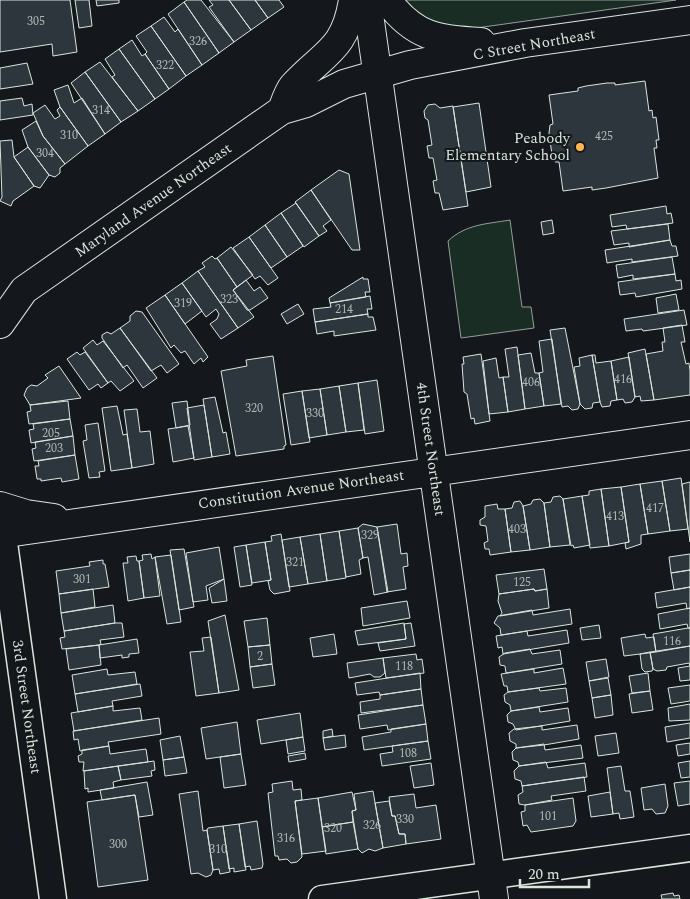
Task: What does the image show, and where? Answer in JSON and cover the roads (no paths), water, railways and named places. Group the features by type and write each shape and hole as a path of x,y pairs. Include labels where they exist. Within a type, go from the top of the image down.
{"main road":[{"path":"282,110 292,87 338,44 348,26 353,0"},
{"name":"4th Street Northeast","path":"367,0 492,888"},
{"path":"387,0 410,26 437,38 525,43"},
{"name":"C Street Northeast","path":"378,73 525,43 690,20"},
{"name":"Maryland Avenue Northeast","path":"0,324 12,293 282,110 306,103 344,84 378,73"},
{"name":"Constitution Avenue Northeast","path":"1,527 91,519 690,435"},
{"name":"Constitution Avenue Northeast","path":"0,506 46,518 91,519"}],"street":[{"name":"3rd Street Northeast","path":"1,527 54,899"},
{"path":"322,899 492,888 690,848"}],"place":[{"name":"Peabody Elementary School","path":"580,147"}]}
